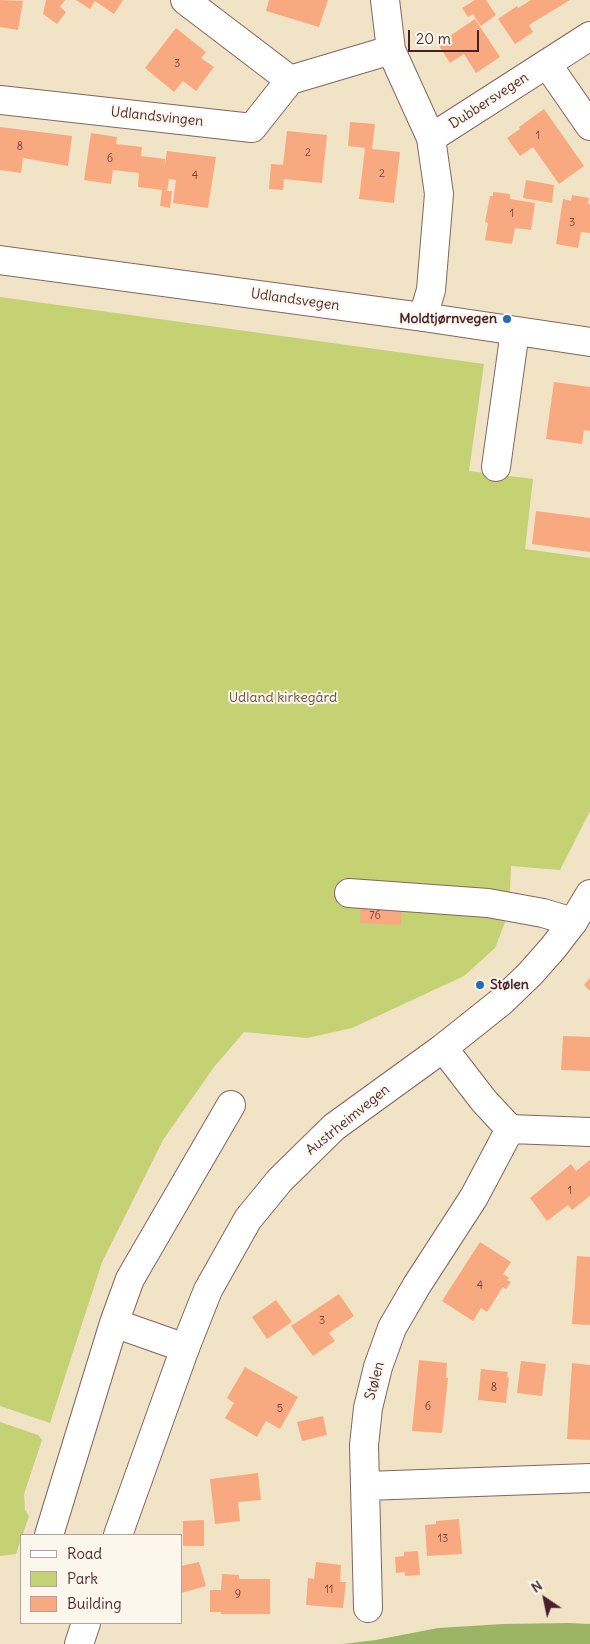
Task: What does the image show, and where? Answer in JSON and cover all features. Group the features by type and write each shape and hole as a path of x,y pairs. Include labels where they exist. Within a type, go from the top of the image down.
{"street":[{"path":"185,0 290,80 391,50"},
{"path":"385,0 391,50 430,138 438,194 431,290 422,317"},
{"name":"Dubbersvegen","path":"430,138 590,36"},
{"path":"547,64 590,126"},
{"name":"Udlandsvingen","path":"0,100 252,128 290,80"},
{"name":"Udlandsvegen","path":"0,260 422,317 590,342"},
{"path":"496,467 515,331"},
{"path":"349,893 488,904 543,912 573,922"},
{"name":"Austrheimvegen","path":"118,1534 185,1348 208,1290 233,1242 248,1219 280,1180 334,1127 443,1048 502,1001 553,948 573,922 590,894"},
{"path":"443,1048 484,1101 510,1129 590,1132"},
{"path":"49,1534 114,1323 130,1279 231,1105"},
{"name":"Stølen","path":"368,1608 364,1445 368,1408 378,1367 392,1328 417,1285 474,1197 510,1129"},
{"path":"114,1323 185,1348"},
{"path":"366,1486 590,1478"},
{"path":"79,1644 86,1624"}],"green space":[{"name":"Udland kirkegård","path":"0,297 484,364 469,471 533,479 525,549 590,558 590,811 560,870 511,866 509,912 495,948 464,976 352,1028 307,1038 244,1032 214,1067 163,1140 102,1262 50,1423 0,1406"},
{"path":"0,1422 38,1435 42,1440 24,1494 25,1510 29,1516 23,1534 20,1534 20,1542 16,1554 0,1556"},
{"path":"503,1624 590,1624 590,1644 343,1644 376,1640 438,1628"}],"building":[{"path":"0,0 23,1 18,30 0,27"},
{"path":"46,0 65,0 60,7 66,12 57,24 43,14"},
{"path":"76,0 123,0 114,14 95,1 90,9"},
{"path":"269,0 328,0 319,27 266,11"},
{"path":"475,0 486,0 496,15 481,26 473,14 468,17 462,8"},
{"path":"531,0 570,0 529,25 533,32 515,44 498,19 517,6 518,8"},
{"path":"475,19 500,57 476,73 464,54 450,63 438,44"},
{"path":"176,28 206,52 201,58 214,67 196,91 183,81 174,92 145,68"},
{"path":"544,109 584,166 559,184 533,147 520,156 507,138"},
{"path":"350,122 375,124 372,149 400,152 394,203 359,199 365,148 348,146"},
{"path":"0,127 72,136 68,166 23,158 21,173 0,170"},
{"path":"287,131 327,135 322,183 284,179 283,190 269,189 271,164 283,165"},
{"path":"91,133 117,137 116,144 142,147 141,156 165,159 164,170 167,151 216,157 208,208 173,203 176,180 169,179 167,191 172,191 170,208 160,206 162,190 138,187 139,173 113,170 111,184 84,180"},
{"path":"526,180 554,185 552,203 523,198"},
{"path":"493,192 510,194 510,199 535,203 531,230 515,228 512,244 485,240 488,223 485,222 490,196 493,196"},
{"path":"572,195 589,198 588,204 590,204 590,233 581,232 578,248 556,244 563,199 571,201"},
{"path":"554,382 590,387 590,431 584,430 582,444 546,439"},
{"path":"536,511 590,518 590,552 532,544"},
{"path":"361,902 402,907 401,925 360,923"},
{"path":"590,978 590,991 584,985"},
{"path":"563,1036 590,1037 590,1071 561,1070"},
{"path":"590,1160 590,1196 572,1210 568,1205 547,1221 530,1198 571,1164 576,1171"},
{"path":"480,1242 511,1262 503,1274 511,1282 506,1289 503,1287 487,1312 481,1308 473,1321 442,1301"},
{"path":"577,1256 590,1257 590,1325 572,1324"},
{"path":"339,1294 354,1316 329,1333 335,1341 313,1356 291,1326"},
{"path":"276,1300 292,1322 267,1339 252,1317"},
{"path":"419,1360 447,1363 446,1378 448,1378 442,1433 412,1431"},
{"path":"521,1361 546,1364 542,1396 517,1393"},
{"path":"572,1363 590,1365 590,1440 567,1439"},
{"path":"245,1367 298,1397 280,1429 266,1421 257,1437 225,1418 234,1403 227,1398"},
{"path":"481,1369 508,1372 506,1403 478,1400"},
{"path":"323,1416 327,1435 302,1441 297,1422"},
{"path":"258,1473 261,1500 238,1502 240,1521 215,1524 210,1479"},
{"path":"459,1519 462,1554 427,1556 425,1525 436,1524 436,1521"},
{"path":"204,1520 204,1546 183,1546 183,1521"},
{"path":"418,1551 420,1575 405,1576 405,1572 396,1573 395,1557 404,1556 404,1552"},
{"path":"199,1562 206,1586 182,1593 182,1566"},
{"path":"316,1562 341,1565 340,1582 346,1582 343,1608 306,1605 308,1578 314,1579"},
{"path":"222,1574 239,1575 239,1579 270,1579 270,1614 221,1614 221,1612 210,1612 210,1590 221,1590"}],"place":[{"name":"Moldtjørnvegen","path":"507,319"},
{"name":"Stølen","path":"480,985"}]}
